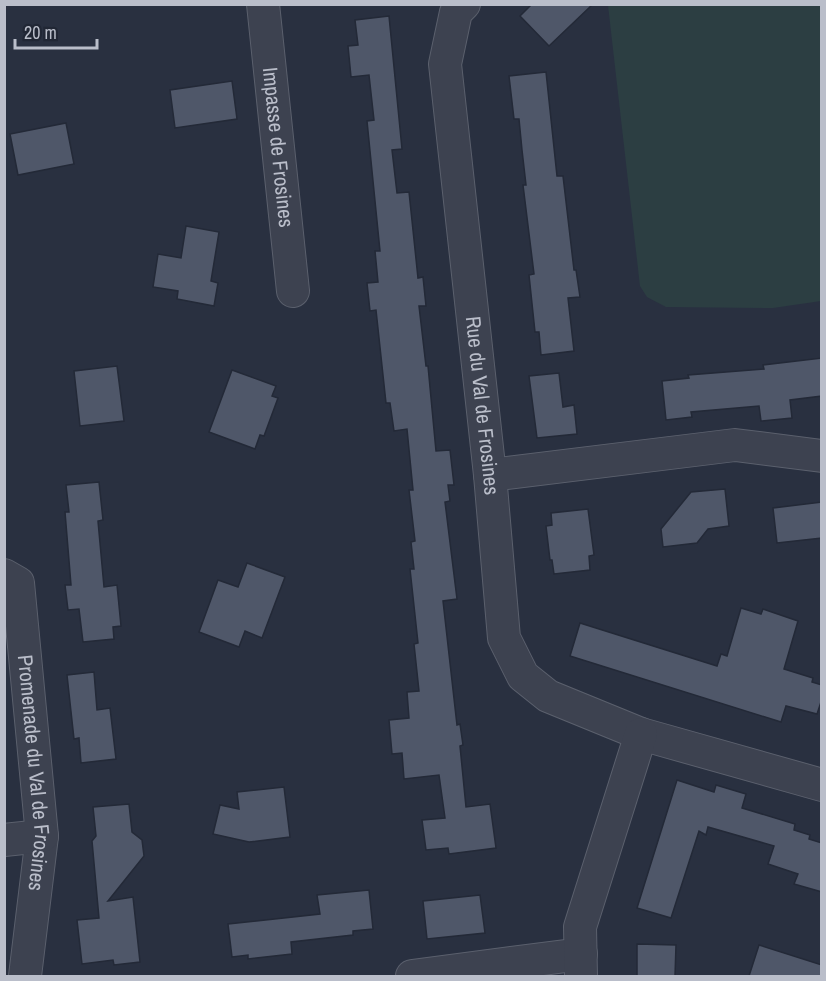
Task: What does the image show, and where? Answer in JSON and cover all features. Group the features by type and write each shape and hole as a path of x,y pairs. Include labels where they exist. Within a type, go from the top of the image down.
{"street":[{"name":"Impasse de Frosines","path":"263,4 293,291"},
{"name":"Rue du Val de Frosines","path":"464,4 456,12 445,64 490,476 504,638 523,676 548,696 641,734 822,785"},
{"path":"490,476 735,445 822,456"},
{"name":"Promenade du Val de Frosines","path":"4,576 18,583 42,836 25,976"},
{"path":"412,976 581,965 580,927 641,734"},
{"path":"4,840 42,836"}],"shaded area":[{"path":"608,5 821,5 821,301 773,308 666,307 647,297 640,286"}],"building":[{"path":"532,4 593,4 549,46 520,16"},
{"path":"389,16 402,149 392,150 397,193 409,192 418,278 423,277 426,306 419,306 426,366 428,366 436,451 450,450 454,485 448,485 450,501 445,502 457,599 443,601 457,725 460,724 463,745 460,746 466,807 490,804 496,848 449,854 448,848 426,850 422,820 445,818 439,775 404,779 402,753 392,754 389,720 409,718 407,692 419,691 414,644 418,643 410,569 414,569 411,542 415,541 409,490 413,490 407,429 394,431 390,403 386,403 376,310 370,311 367,283 378,282 375,251 380,251 367,121 374,120 369,75 351,77 348,46 358,45 355,20"},
{"path":"546,72 557,176 563,176 574,270 576,270 580,297 568,298 574,351 541,355 539,332 535,332 529,275 534,274 523,185 526,185 519,119 514,119 509,76"},
{"path":"232,81 237,119 175,128 170,90"},
{"path":"66,123 74,164 18,175 10,134"},
{"path":"186,226 219,232 211,281 218,283 214,306 177,299 178,291 153,287 158,254 181,258"},
{"path":"822,358 822,396 790,400 792,418 761,421 759,406 691,412 692,417 666,420 662,381 689,378 688,375 764,369 763,365"},
{"path":"117,366 124,421 80,426 74,371"},
{"path":"232,370 276,386 272,396 278,398 264,436 260,435 255,449 209,432"},
{"path":"559,373 563,407 574,405 577,434 537,438 529,376"},
{"path":"99,482 103,520 98,521 104,587 117,585 121,626 113,627 114,639 83,642 79,609 68,610 65,585 71,585 65,512 69,512 66,485"},
{"path":"725,489 729,526 708,529 697,543 663,547 661,529 691,492"},
{"path":"822,502 822,538 777,543 773,508"},
{"path":"588,509 594,555 589,556 590,570 554,574 546,526 552,525 551,513"},
{"path":"247,563 285,577 262,638 245,631 239,647 199,632 218,580 238,587"},
{"path":"741,608 761,614 763,609 798,621 784,669 813,678 812,682 822,685 822,699 817,714 786,706 781,722 570,656 580,623 717,666 721,654 727,656"},
{"path":"94,672 97,710 110,708 116,759 81,763 79,738 74,739 67,675"},
{"path":"677,780 714,792 716,785 746,794 742,808 795,824 794,830 810,835 809,839 822,843 822,892 794,884 798,874 768,864 774,846 708,827 706,835 699,831 671,918 637,908"},
{"path":"284,787 290,837 249,842 213,834 220,805 239,809 237,792"},
{"path":"129,804 132,832 142,840 144,856 108,901 133,897 140,962 114,965 113,960 82,964 77,920 99,918 92,841 96,836 93,807"},
{"path":"369,890 373,929 353,931 353,935 291,942 292,954 248,959 248,955 232,957 228,924 320,914 317,895"},
{"path":"480,895 485,933 427,939 423,901"},
{"path":"637,944 676,945 675,976 637,976"},
{"path":"759,945 822,965 822,976 749,976"}]}
